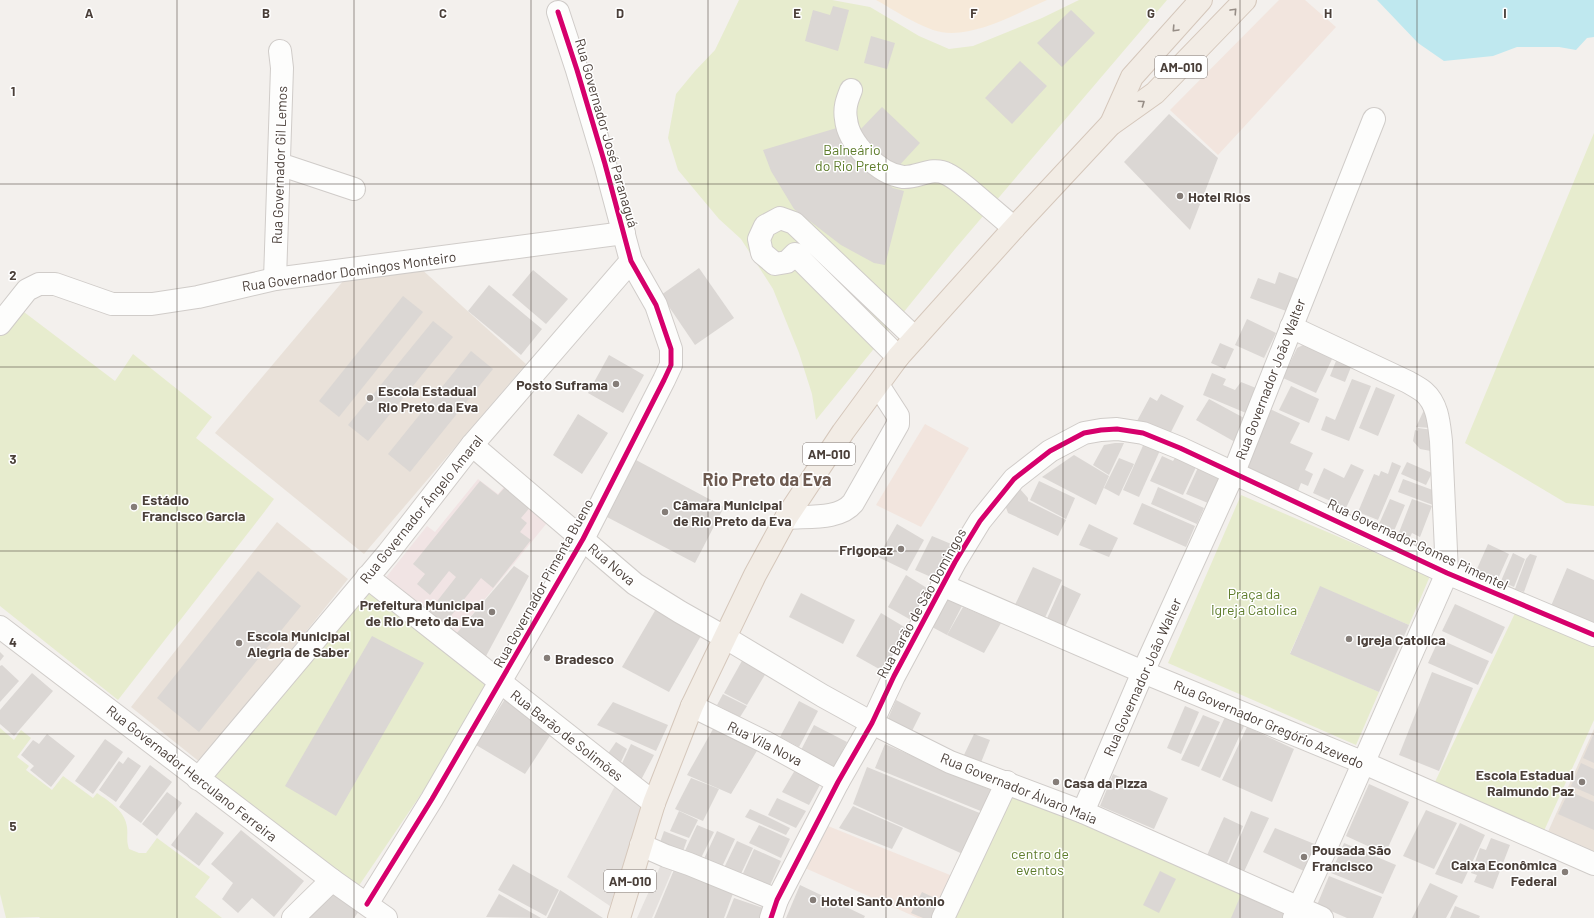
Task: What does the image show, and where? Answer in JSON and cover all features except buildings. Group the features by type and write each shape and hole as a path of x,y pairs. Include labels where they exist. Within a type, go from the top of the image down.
{"main road":[{"name":"AM-010","path":"1110,125 1132,77 1201,0"},
{"name":"AM-010","path":"619,918 654,803 692,706 755,575 786,518 843,432 898,357 1014,228 1110,125 1155,94 1245,0"}],"street":[{"name":"Rua Governador José Paranaguá","path":"558,12 577,70 631,261"},
{"name":"Rua Governador Gil Lemos","path":"275,280 282,68 280,51"},
{"path":"851,90 846,103 846,120 852,138 864,153 878,166 889,174 904,177 935,171 947,173 1014,228"},
{"name":"Rua Governador João Walter","path":"1083,812 1143,672 1234,472 1374,118"},
{"path":"279,164 354,189"},
{"path":"898,357 795,254 787,262 775,264 762,254 759,239 765,226 780,218 794,223 915,338"},
{"name":"Rua Governador Domingos Monteiro","path":"0,324 27,290 39,284 55,284 112,304 152,304 198,297 275,280 624,233"},
{"name":"Rua Governador Ângelo Amaral","path":"198,779 388,553 472,445 631,261"},
{"name":"Rua Governador Pimenta Bueno","path":"367,904 432,799 583,539 671,365 670,349 656,305 631,261"},
{"path":"1291,327 1408,382 1424,392 1434,402 1442,441 1447,573 1364,764 1296,913"},
{"path":"786,518 837,514 848,509 853,503 898,424 898,416 878,385"},
{"name":"Rua Barão de São Domingos","path":"774,909 838,782 872,723 894,676 962,549 980,521 1014,479 1050,451 1084,433 1100,430 1117,430 1143,434 1180,448 1234,472"},
{"name":"Rua Nova","path":"472,445 635,584 726,638"},
{"name":"Rua Governador Gomes Pimentel","path":"1234,472 1447,573 1594,635"},
{"name":"Rua Barão de Solimões","path":"367,577 654,803"},
{"name":"Rua Governador Gregório Azevedo","path":"942,585 1143,672 1364,764 1594,864"},
{"name":"Rua Governador Herculano Ferreira","path":"0,627 81,687 198,779 332,880 386,918"},
{"name":"Rua Governador Álvaro Maia","path":"726,638 796,681 872,723 950,762 983,775 1008,782 1083,812 1296,913 1322,918"},
{"name":"Rua Vila Nova","path":"692,706 765,742 838,782"},
{"path":"943,918 1008,782"},
{"path":"641,844 666,856 690,864 774,909"},
{"path":"293,918 332,880"}],"shaded area":[{"path":"1279,0 1305,0 1336,27 1218,155 1170,110"},
{"name":"Escola Estadual Rio Preto da Eva","path":"418,266 526,364 364,554 215,433 349,274"},
{"path":"925,424 969,448 921,527 876,505"},
{"path":"478,479 498,494 507,483 551,518 454,637 383,581 427,526 435,532"},
{"name":"Escola Municipal Alegria de Saber","path":"277,522 348,579 201,763 131,707"},
{"name":"Escola Estadual Raimundo Paz","path":"1594,729 1594,855 1547,834"},
{"path":"616,784 643,806 610,906 567,877"},
{"path":"828,826 955,877 935,918 918,918 805,868"},
{"path":"663,860 675,864 652,918 637,918"}],"green space":[{"name":"Balneário do Rio Preto","path":"739,0 832,0 870,7 919,36 949,49 973,46 1042,18 1079,0 1167,0 955,249 816,420 812,394 799,353 773,289 741,239 719,219 678,170 668,138 676,94 715,50"},
{"path":"1594,133 1594,506 1566,503 1465,443"},
{"name":"Estádio Francisco Garcia","path":"20,309 115,381 133,354 212,417 196,438 274,499 118,700 0,606 0,336"},
{"name":"Praça da Igreja Catolica","path":"1241,495 1430,576 1409,625 1320,587 1290,653 1379,692 1356,745 1168,663"},
{"path":"363,586 493,688 356,890 209,779"},
{"path":"1516,611 1594,644 1594,720 1543,833 1434,784"},
{"path":"0,728 14,740 21,730 31,738 17,757 29,766 26,770 52,790 63,776 93,798 97,793 116,807 126,821 129,849 139,853 146,853 157,838 210,877 195,897 222,918 6,918 0,894"},
{"name":"centro de eventos","path":"1013,786 1288,908 1284,918 948,918"}],"sand":[{"path":"876,0 1047,0 991,25 961,32 947,33 933,30 918,24"}],"water":[{"path":"1377,0 1594,0 1594,37 1587,38 1576,50 1559,47 1517,47 1493,56 1444,61 1418,43"}],"cycle path":[{"path":"367,904 432,799 583,539 671,365 671,349 656,305 631,261 605,164 558,12"},
{"path":"771,918 777,900 838,782 872,723 894,676 955,562 980,521 1014,479 1050,451 1084,433 1117,429 1143,433 1180,448 1447,573 1594,635"}],"place":[{"name":"Hotel Rios","path":"1180,196"},
{"name":"Posto Suframa","path":"616,384"},
{"name":"Escola Estadual Rio Preto da Eva","path":"370,398"},
{"name":"Estádio Francisco Garcia","path":"134,507"},
{"name":"Câmara Municipal de Rio Preto da Eva","path":"665,512"},
{"name":"Frigopaz","path":"901,549"},
{"name":"Prefeitura Municipal de Rio Preto da Eva","path":"492,612"},
{"name":"Igreja Catolica","path":"1349,639"},
{"name":"Escola Municipal Alegria de Saber","path":"239,643"},
{"name":"Bradesco","path":"547,658"},
{"name":"Casa da Pizza","path":"1056,782"},
{"name":"Escola Estadual Raimundo Paz","path":"1582,782"},
{"name":"Pousada São Francisco","path":"1304,857"},
{"name":"Caixa Econômica Federal","path":"1565,872"},
{"name":"Hotel Santo Antonio","path":"813,900"}],"district":[{"name":"Rio Preto da Eva","path":"767,479"}]}
